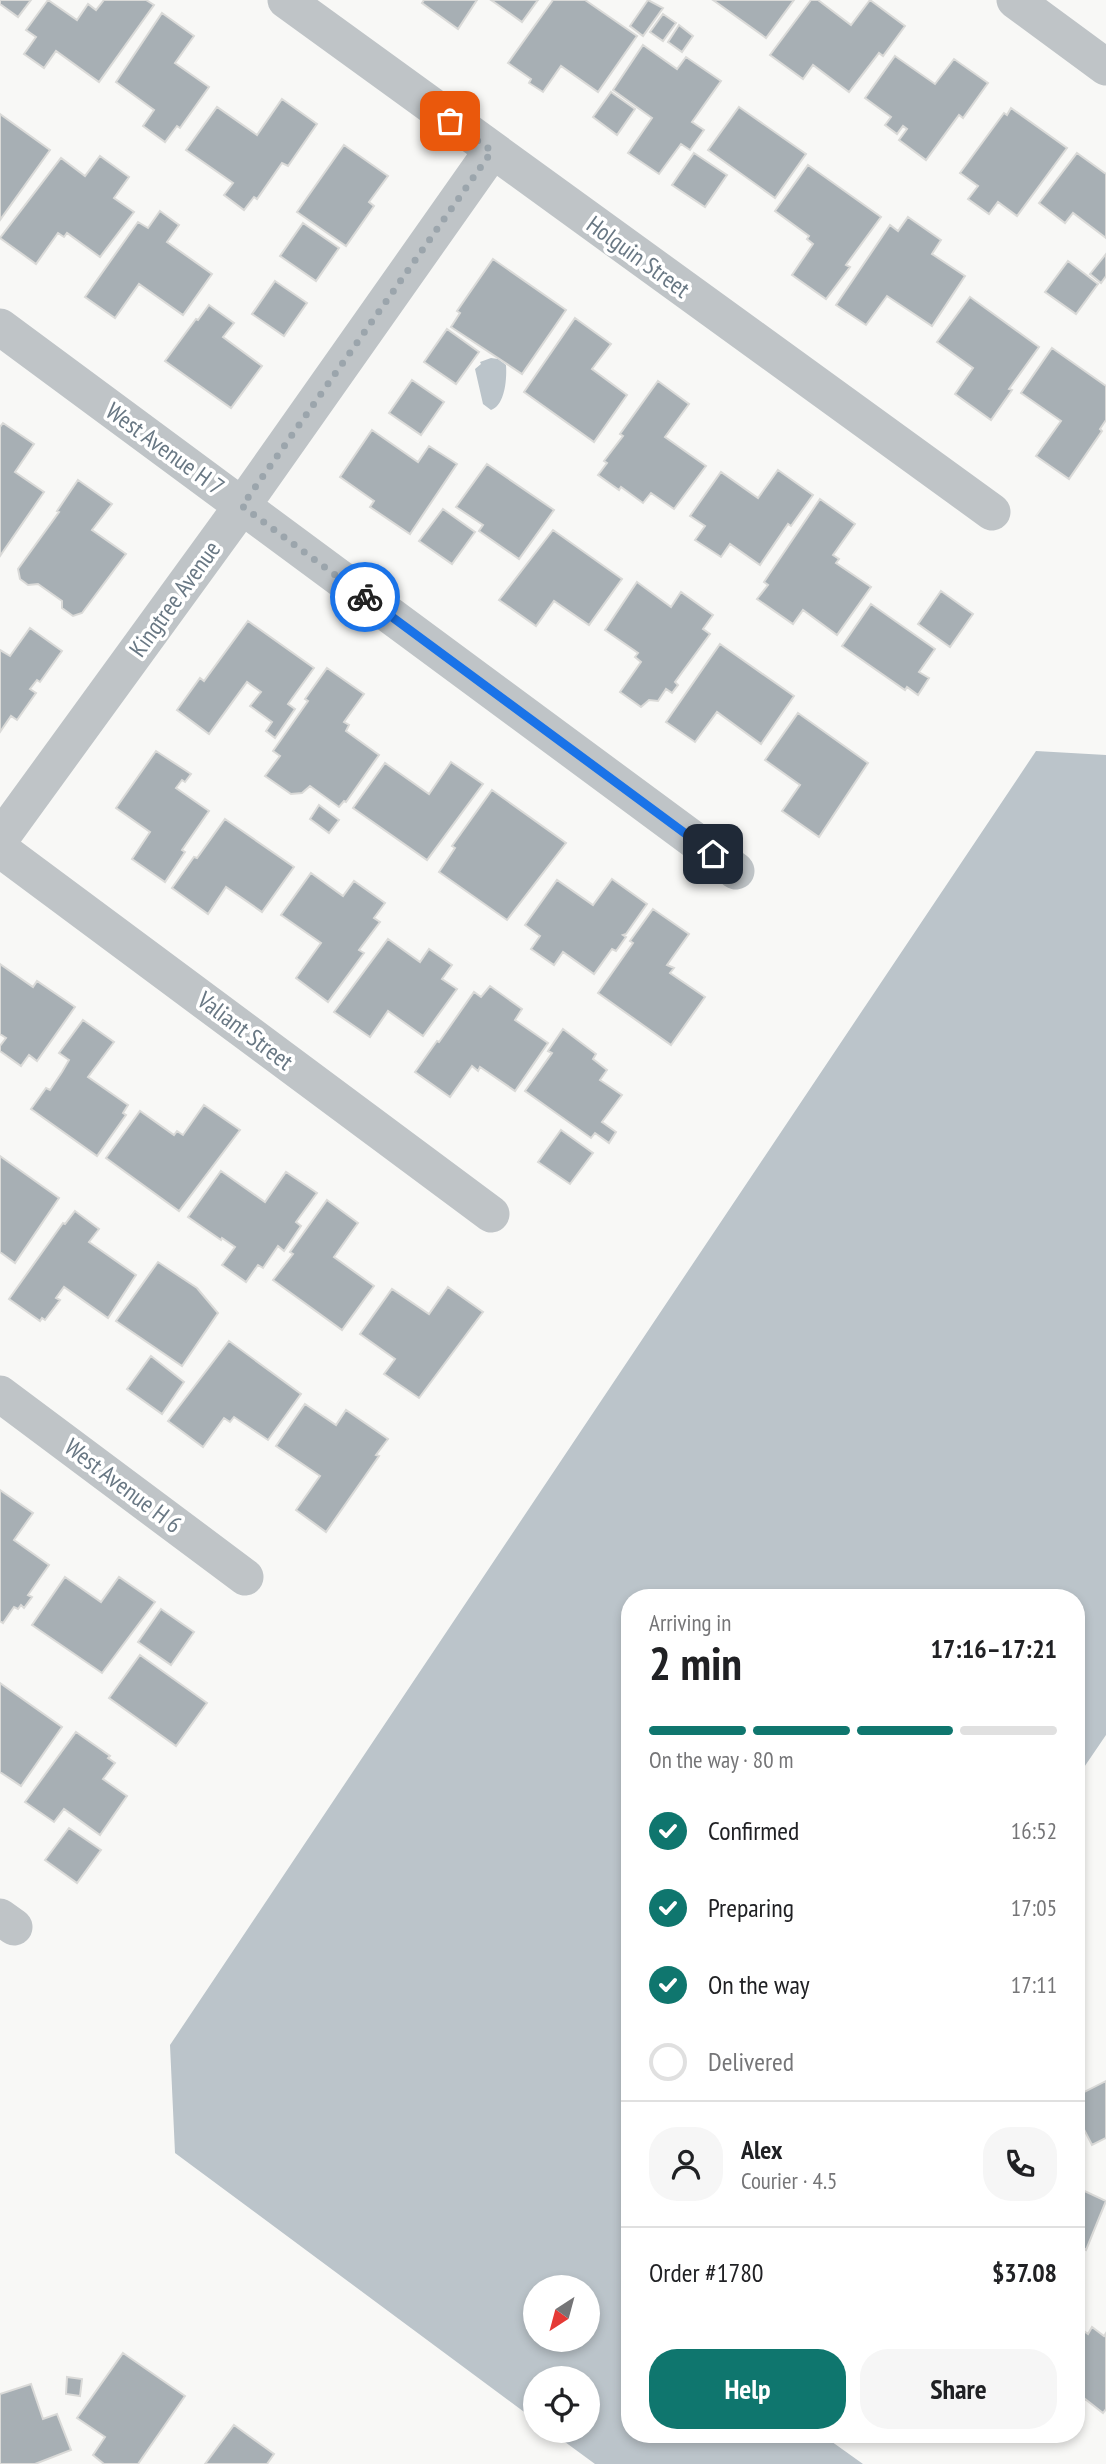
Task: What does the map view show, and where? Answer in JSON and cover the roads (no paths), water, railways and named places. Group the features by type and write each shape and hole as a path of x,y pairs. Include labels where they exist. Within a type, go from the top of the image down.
{"street":[{"name":"Holguin Street","path":"286,0 992,512"},
{"path":"1015,0 1106,67"},
{"name":"Kingtree Avenue","path":"0,839 242,506 492,151"},
{"name":"West Avenue H 7","path":"0,327 736,871"},
{"name":"Valiant Street","path":"0,849 491,1214"},
{"name":"West Avenue H 6","path":"0,1394 246,1577"}]}
